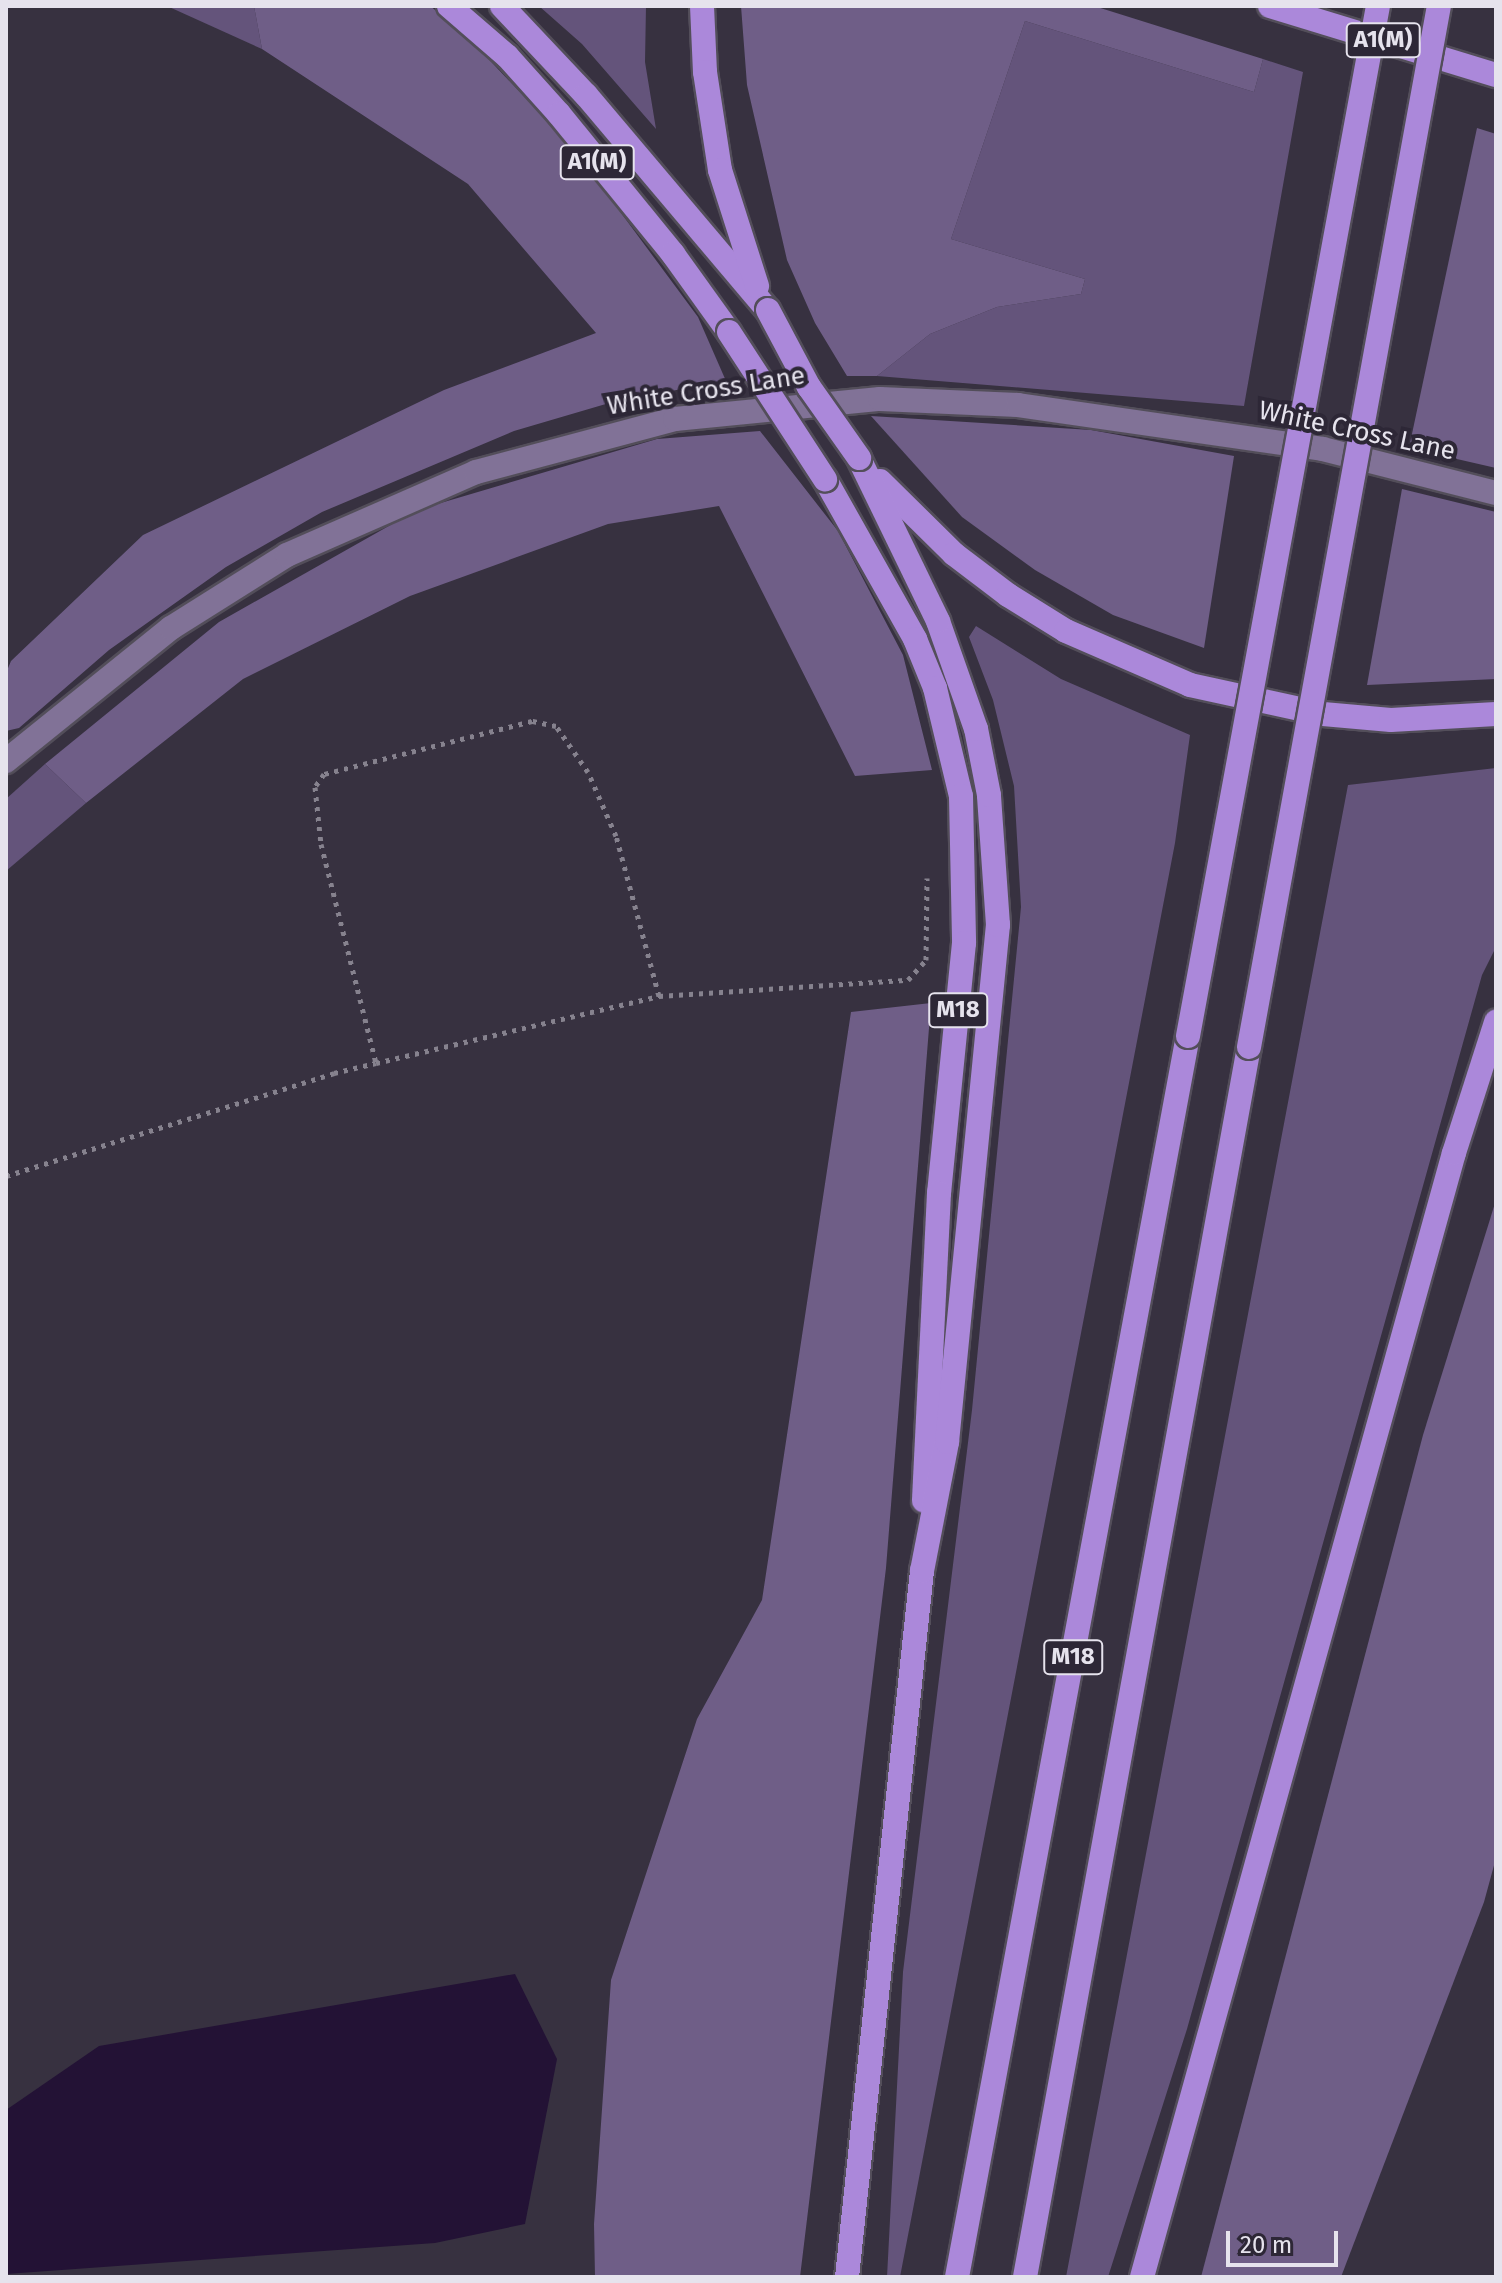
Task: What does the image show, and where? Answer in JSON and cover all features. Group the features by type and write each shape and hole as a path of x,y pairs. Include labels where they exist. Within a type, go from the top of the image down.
{"highway":[{"name":"A1(M)","path":"449,6 507,56 559,114 673,254 729,332"},
{"path":"502,6 586,95 768,310"},
{"path":"702,6 705,72 720,170 768,310 809,387 859,458 904,508 997,587 1066,631 1127,661 1230,696 1323,714 1391,720 1496,714"},
{"name":"A1(M)","path":"1270,6 1496,75"},
{"name":"M18","path":"957,2277 1378,6"},
{"name":"M18","path":"1025,2277 1439,6"},
{"name":"M18","path":"729,332 825,479 890,587 935,688 961,796 964,943 939,1193 922,1571 847,2277"},
{"path":"859,458 959,673 989,795 996,862 998,925 947,1442 922,1571"},
{"path":"1142,2277 1454,1153 1496,1022"}],"street":[{"name":"White Cross Lane","path":"6,761 137,652 287,555 476,472 675,419 880,399 1018,405 1323,449 1496,493"}],"path":[{"path":"376,1063 321,844 315,787 324,774 532,721 556,726 588,772 616,836 659,996"},
{"path":"6,1176 376,1063 659,996 908,980 926,960 927,878"}],"shaded area":[{"path":"167,6 254,6 262,49"},
{"path":"254,6 430,6 461,30 573,148 698,317 726,381 616,401 514,431 322,512 226,567 109,650 19,728 6,731 6,673 11,661 143,535 444,390 596,333 468,184 262,49"},
{"path":"539,6 646,6 645,62 656,129 582,44"},
{"path":"741,6 1094,6 1263,59 1254,92 1025,21 951,239 1085,279 1081,294 997,307 930,334 877,376 847,376 815,323 787,260 747,85"},
{"path":"1025,21 1254,92 1263,59 1303,72 1244,406 877,376 930,334 997,307 1081,294 1085,279 951,239"},
{"path":"1477,128 1496,134 1496,468 1409,448"},
{"path":"871,416 1091,430 1234,456 1204,648 1113,615 1035,570 962,517"},
{"path":"760,431 838,531 903,655 932,770 855,776 719,506 608,524 410,596 243,679 86,803 45,764 219,622 417,510 657,439"},
{"path":"1402,489 1496,512 1496,679 1367,685"},
{"path":"976,626 1061,679 1190,735 1175,843 900,2277 887,2277 903,1972 972,1410 1021,907 1014,786 993,700 969,637"},
{"path":"45,764 86,803 6,871 6,799"},
{"path":"1496,768 1496,947 1482,975 1187,2029 1108,2277 1066,2277 1348,785"},
{"path":"931,1003 886,1568 800,2277 595,2277 594,2224 611,1980 697,1719 762,1600 851,1012"},
{"path":"1496,1200 1496,1858 1484,1902 1341,2277 1201,2277 1423,1435"},
{"path":"515,1974 557,2059 525,2224 435,2243 6,2274 6,2110 99,2046"}]}
